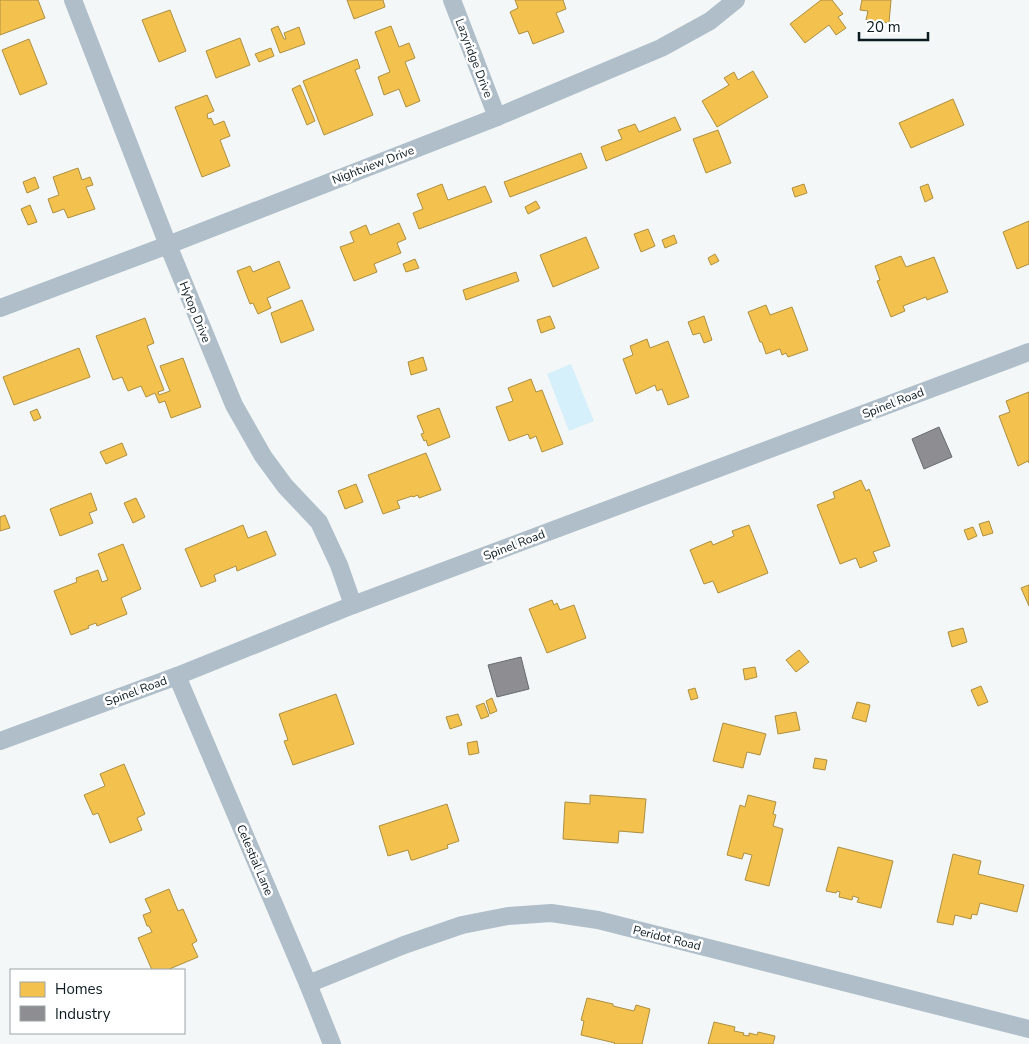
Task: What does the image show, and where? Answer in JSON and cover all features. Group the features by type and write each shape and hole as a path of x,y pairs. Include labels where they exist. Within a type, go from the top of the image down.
{"street":[{"name":"Hytop Drive","path":"73,0 168,245 234,405 264,456 285,486 318,522 339,564 353,605"},
{"name":"Lazyridge Drive","path":"452,0 496,117"},
{"name":"Nightview Drive","path":"0,308 168,245 496,117 661,48 710,21 736,0"},
{"name":"Spinel Road","path":"0,741 177,676 353,605 1029,352"},
{"name":"Celestial Lane","path":"177,676 332,1044"},
{"name":"Peridot Road","path":"308,984 404,945 462,925 508,916 551,914 598,920 1029,1029"}],"shaded area":[{"path":"571,364 594,421 569,431 547,374"}],"building: Homes":[{"path":"0,0 38,0 45,18 0,35"},
{"path":"347,0 383,0 385,7 354,19"},
{"path":"515,0 563,0 566,9 556,13 564,32 533,44 528,31 519,34 510,12 518,8"},
{"path":"821,0 832,0 843,14 838,17 846,28 836,35 829,25 805,43 790,24"},
{"path":"862,0 891,0 889,23 866,20 868,11 860,10"},
{"path":"170,10 186,51 159,62 142,20"},
{"path":"278,26 284,39 286,39 284,33 299,27 305,44 280,53 271,29"},
{"path":"391,26 399,47 409,43 415,58 405,62 420,101 406,107 399,89 384,95 378,77 390,72 375,32"},
{"path":"240,38 250,65 216,78 206,51"},
{"path":"29,39 47,84 20,95 2,50"},
{"path":"271,48 274,56 259,62 255,54"},
{"path":"357,59 360,68 355,70 373,115 324,135 303,81"},
{"path":"753,71 768,97 717,127 702,101 729,85 724,78 734,72 738,80"},
{"path":"300,85 315,121 307,125 292,89"},
{"path":"207,95 214,111 207,114 208,119 211,118 214,125 224,121 230,136 220,140 230,166 202,177 175,107"},
{"path":"953,99 964,125 911,148 899,123"},
{"path":"675,117 681,130 606,161 601,147 622,139 618,130 635,124 639,132"},
{"path":"718,130 731,163 706,173 693,139"},
{"path":"581,153 587,168 510,197 504,182"},
{"path":"78,168 82,180 90,177 93,185 86,187 95,209 68,218 64,209 53,213 48,199 59,195 53,177"},
{"path":"35,177 39,188 27,193 23,182"},
{"path":"442,184 448,200 485,186 492,202 419,229 413,213 423,209 417,194"},
{"path":"804,184 807,193 795,197 792,188"},
{"path":"928,184 933,198 925,202 920,187"},
{"path":"536,201 540,208 528,214 525,207"},
{"path":"30,205 37,222 28,225 21,209"},
{"path":"1029,221 1029,264 1017,269 1003,232"},
{"path":"399,223 406,239 397,243 401,253 374,264 377,272 354,281 340,247 354,242 350,232 366,225 370,235"},
{"path":"648,229 655,246 641,252 634,234"},
{"path":"674,235 677,243 665,248 662,240"},
{"path":"586,237 599,268 553,287 540,255"},
{"path":"715,254 719,261 711,265 708,258"},
{"path":"901,256 906,267 934,257 948,292 927,300 926,297 903,306 905,311 891,317 877,281 880,280 875,266"},
{"path":"415,259 419,268 406,272 403,264"},
{"path":"279,261 290,288 267,298 271,308 258,314 253,303 250,304 237,271 250,266 253,272"},
{"path":"516,272 519,281 466,300 463,290"},
{"path":"302,300 314,330 281,343 271,313"},
{"path":"766,305 770,315 792,307 808,350 788,357 786,353 782,355 780,349 766,354 748,312"},
{"path":"550,316 555,328 541,333 537,320"},
{"path":"704,316 712,340 704,343 700,333 693,335 688,322"},
{"path":"145,318 154,343 147,346 164,390 158,392 159,395 170,391 160,366 183,358 201,407 171,418 165,401 159,403 155,393 146,397 141,386 128,391 122,377 113,380 96,336"},
{"path":"647,339 650,348 668,341 689,397 668,405 662,389 657,391 655,385 636,394 623,359 633,355 630,346"},
{"path":"79,348 90,377 14,405 3,377"},
{"path":"423,357 427,370 411,375 408,362"},
{"path":"531,379 536,392 542,390 563,444 542,452 536,436 530,439 528,434 509,441 496,407 513,401 508,388"},
{"path":"1029,392 1029,463 1028,461 1018,466 999,416 1010,412 1006,401"},
{"path":"439,408 450,437 428,446 421,434 424,433 417,416"},
{"path":"37,409 41,418 34,421 30,412"},
{"path":"122,443 127,455 106,464 100,452"},
{"path":"426,453 441,490 419,498 418,495 397,501 400,508 383,514 368,475"},
{"path":"861,480 866,491 869,489 890,546 873,552 877,561 860,568 856,558 840,564 817,505 835,498 833,492"},
{"path":"356,484 363,502 345,509 338,491"},
{"path":"91,493 97,510 89,513 93,523 60,536 50,509"},
{"path":"136,498 145,517 133,523 124,503"},
{"path":"5,515 10,528 0,531 0,517"},
{"path":"989,521 993,533 983,536 979,524"},
{"path":"243,525 248,538 266,531 276,555 237,571 236,566 214,575 216,581 201,587 185,549"},
{"path":"749,525 768,573 718,593 713,581 704,584 690,550 711,541 713,545 734,536 732,531"},
{"path":"973,527 977,536 968,540 964,530"},
{"path":"123,544 141,589 121,598 127,614 97,626 96,623 88,626 89,628 71,635 54,591 77,582 76,578 98,570 102,582 108,580 98,554"},
{"path":"1029,585 1029,606 1021,588"},
{"path":"552,600 554,605 557,603 560,610 574,605 586,638 547,653 529,609"},
{"path":"963,628 967,642 952,647 948,632"},
{"path":"799,650 809,662 796,672 786,660"},
{"path":"755,667 757,677 745,680 743,669"},
{"path":"981,686 988,702 978,706 971,690"},
{"path":"695,688 698,698 691,700 688,690"},
{"path":"336,694 354,744 293,765 284,741 288,740 279,714"},
{"path":"492,698 497,711 490,714 486,701"},
{"path":"857,702 870,705 866,722 852,718"},
{"path":"484,703 489,716 481,719 476,706"},
{"path":"796,712 800,730 778,734 775,716"},
{"path":"458,714 462,725 450,729 446,717"},
{"path":"723,723 766,734 760,755 747,752 743,768 713,761"},
{"path":"477,741 479,753 469,755 467,743"},
{"path":"815,758 827,760 825,770 813,768"},
{"path":"124,764 145,814 137,818 142,830 110,843 98,813 93,815 84,795 105,786 100,774"},
{"path":"590,795 646,799 643,833 619,831 618,843 563,839 565,802 590,804"},
{"path":"748,795 776,802 773,814 776,815 773,826 783,829 769,886 745,880 752,855 744,853 742,859 727,855 740,805 745,807"},
{"path":"447,804 459,841 447,845 448,848 413,860 411,860 408,850 388,856 379,826"},
{"path":"838,847 893,861 881,908 857,902 859,898 853,896 852,900 839,897 840,892 837,891 836,893 826,891"},
{"path":"953,854 981,861 978,874 1024,885 1017,912 980,903 977,915 972,914 971,919 955,915 953,925 937,922"},
{"path":"169,889 178,911 183,909 197,941 192,944 198,957 169,969 152,969 138,938 152,932 149,926 147,926 143,915 151,912 145,899"},
{"path":"587,998 634,1011 636,1005 650,1009 642,1044 614,1044 581,1035 584,1021 581,1020"},
{"path":"714,1022 735,1027 734,1031 744,1033 743,1035 749,1036 749,1033 757,1035 758,1032 775,1036 773,1044 708,1044"}],"building: Industry":[{"path":"939,427 952,457 924,469 912,439"},
{"path":"521,657 529,689 497,697 488,665"}]}
